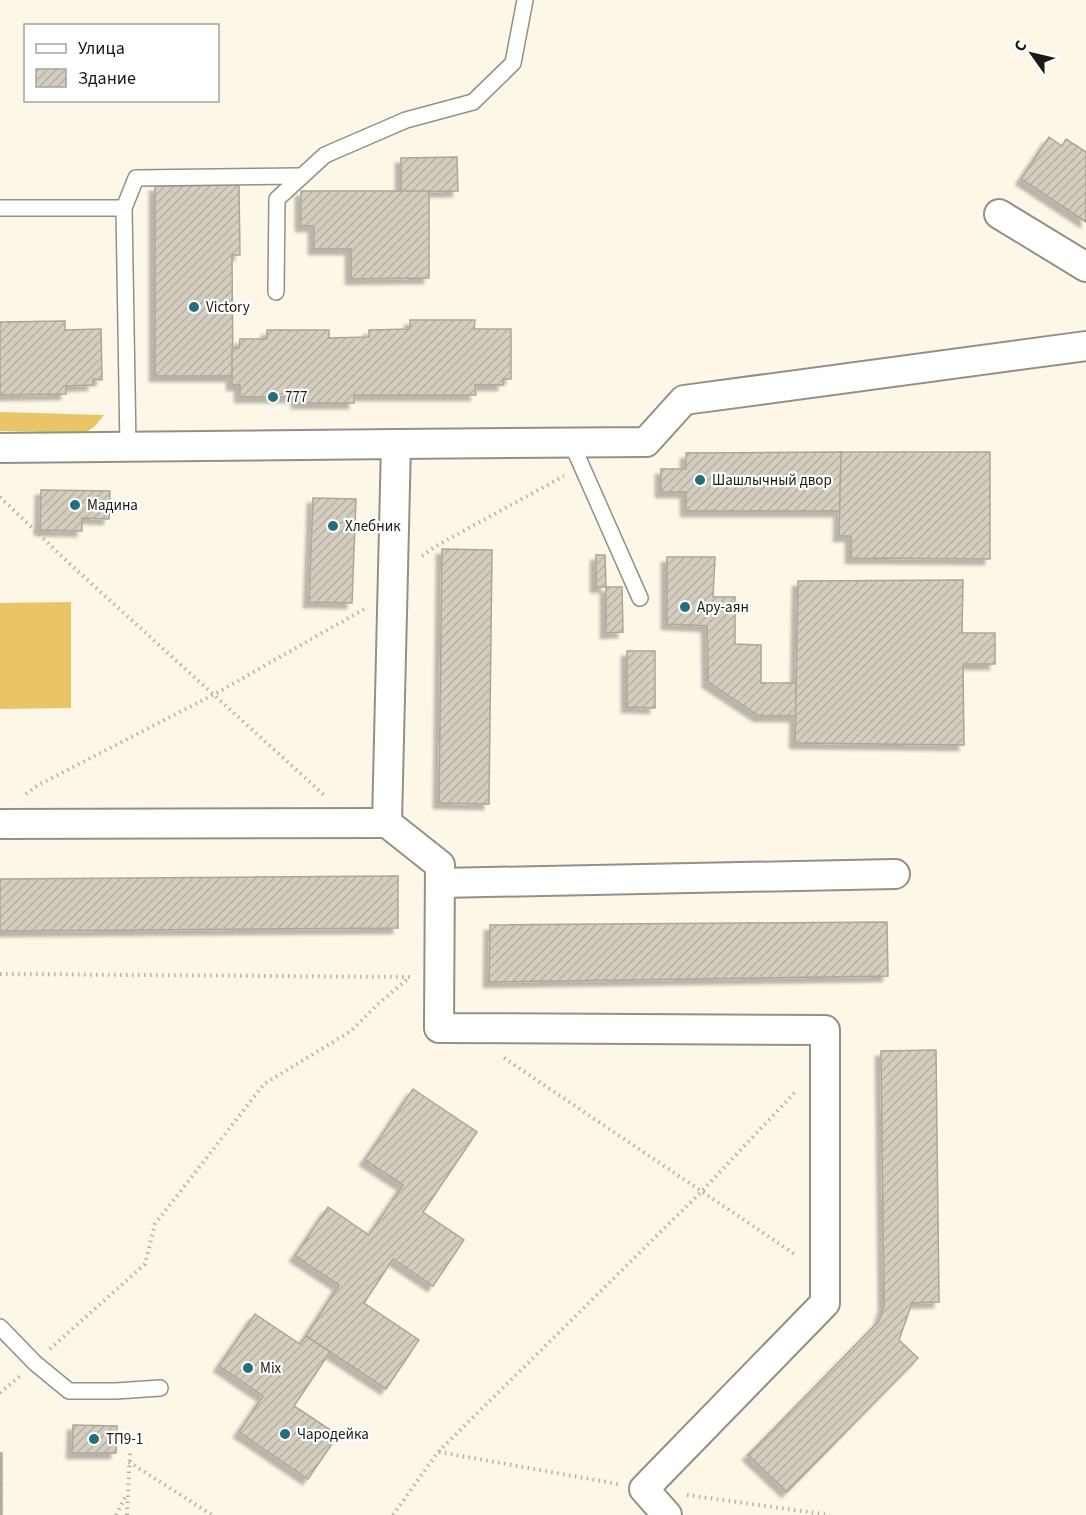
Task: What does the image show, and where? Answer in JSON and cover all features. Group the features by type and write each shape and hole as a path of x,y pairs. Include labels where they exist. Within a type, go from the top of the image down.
{"street":[{"path":"999,214 1086,267"},
{"path":"0,448 396,444 576,454 646,442 684,400 1086,346"},
{"path":"373,823 393,578 396,444"},
{"path":"0,824 373,823 440,865 439,1028 825,1030 825,1303 644,1489 667,1515"},
{"path":"440,883 895,874"}],"lane":[{"path":"276,292 277,198 325,155 396,124 473,102 513,63 525,0"},
{"path":"128,447 124,208 136,178 302,176"},
{"path":"0,208 124,208"},
{"path":"576,454 640,598"},
{"path":"0,1327 35,1363 69,1391 160,1388"}],"path":[{"path":"23,797 38,785 215,694 372,605 393,578 436,546 576,454"},
{"path":"0,497 330,800 373,823"},
{"path":"0,974 439,978"},
{"path":"0,1393 145,1264 155,1224 264,1084 351,1031 410,977"},
{"path":"499,1055 825,1274"},
{"path":"393,1515 438,1452 702,1191 825,1060"},
{"path":"438,1452 644,1489 830,1515"},
{"path":"127,1515 130,1453"},
{"path":"129,1462 212,1515"},
{"path":"116,1515 128,1493"}],"shaded area":[{"path":"0,412 104,415 94,427 85,433 0,431"},
{"path":"71,602 71,708 0,709 0,603"}],"building":[{"path":"1049,137 1062,146 1066,139 1086,152 1086,222 1021,179"},
{"path":"457,157 458,191 401,192 401,158"},
{"name":"Victory","path":"239,185 240,255 232,255 233,376 155,376 155,186"},
{"path":"301,191 429,191 429,278 351,279 351,249 314,249 314,226 301,226"},
{"path":"410,320 475,320 474,329 511,329 511,379 503,379 503,385 475,385 476,395 354,395 354,403 297,403 297,397 240,397 240,385 232,385 232,348 239,348 240,339 267,339 267,330 329,330 329,338 369,337 369,330 410,329"},
{"path":"65,321 65,330 101,329 102,380 93,379 93,385 66,386 66,394 0,395 0,322"},
{"path":"841,452 840,511 686,511 686,492 661,492 661,469 686,469 686,453"},
{"path":"841,452 990,452 990,559 851,558 851,536 839,536"},
{"name":"Мадина","path":"41,490 110,491 109,519 82,518 82,531 40,530"},
{"name":"Хлебник","path":"313,498 356,499 352,603 309,602"},
{"path":"442,549 492,550 489,804 439,803"},
{"path":"596,555 605,555 606,587 596,587"},
{"path":"667,557 715,557 713,597 735,597 735,644 761,645 761,683 796,683 796,716 759,716 708,682 707,626 667,624"},
{"path":"963,580 962,633 995,633 995,664 963,664 964,745 795,743 798,581"},
{"path":"606,587 622,587 623,632 606,633"},
{"path":"627,651 655,651 655,708 627,707"},
{"path":"398,876 398,928 0,931 0,879"},
{"path":"887,922 888,976 489,982 490,925"},
{"path":"936,1050 939,1302 912,1303 899,1340 918,1358 787,1492 748,1455 879,1321 884,1306 881,1051"},
{"path":"413,1089 477,1132 423,1212 464,1240 433,1286 393,1259 364,1303 419,1340 386,1389 306,1336 339,1285 295,1256 328,1207 369,1235 403,1185 365,1160"},
{"path":"255,1314 300,1344 306,1336 330,1352 294,1406 338,1435 308,1479 239,1432 263,1396 219,1366"},
{"name":"ТП9-1","path":"73,1425 117,1426 116,1453 72,1453"},
{"path":"0,1453 2,1453 2,1515 0,1515"}],"place":[{"name":"Victory","path":"194,307"},
{"name":"777","path":"273,397"},
{"name":"Шашлычный двор","path":"700,480"},
{"name":"Мадина","path":"75,505"},
{"name":"Хлебник","path":"333,526"},
{"name":"Ару-аян","path":"685,607"},
{"name":"Mix","path":"248,1368"},
{"name":"Чародейка","path":"285,1434"},
{"name":"ТП9-1","path":"94,1439"}]}
